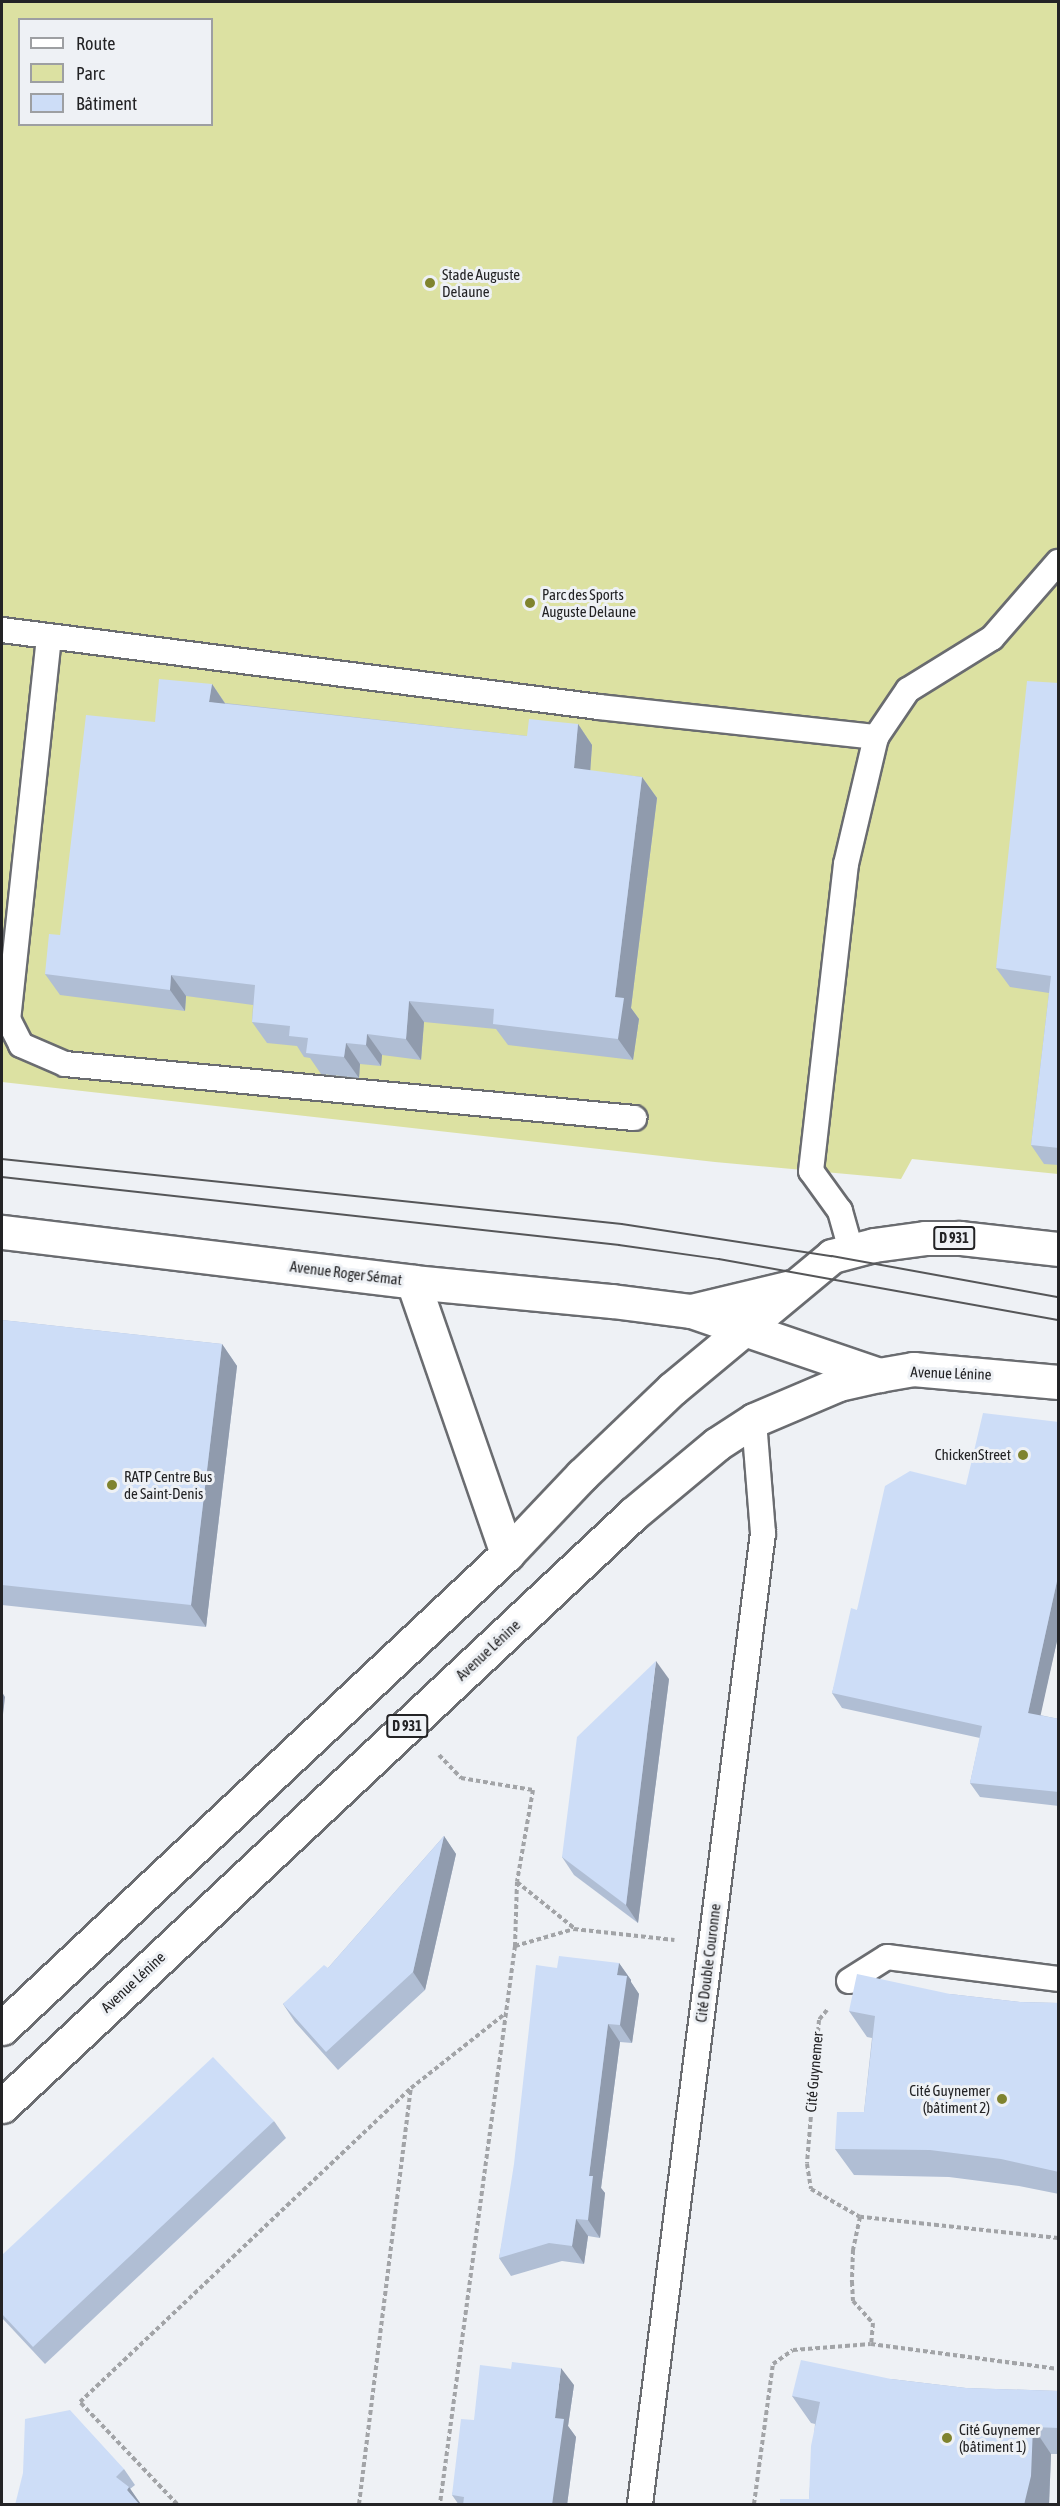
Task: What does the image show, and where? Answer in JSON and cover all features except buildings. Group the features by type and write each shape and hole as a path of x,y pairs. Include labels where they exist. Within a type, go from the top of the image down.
{"main road":[{"name":"Avenue Roger Sémat","path":"2,1232 413,1282 592,1298 691,1311 744,1329 832,1256 851,1250 925,1238 960,1238 1059,1249"},
{"path":"413,1282 507,1554"},
{"name":"Avenue Roger Sémat","path":"691,1311 792,1287"},
{"path":"744,1329 879,1375"},
{"name":"D 931","path":"2,2028 507,1554 582,1475 663,1397 744,1329"},
{"name":"Avenue Lénine","path":"2,2106 633,1514 717,1444 754,1420 839,1384 879,1375 913,1369 1059,1382"}],"lane":[{"path":"851,1250 840,1210 811,1171 846,864 876,737 908,690 992,638 1059,562"},
{"path":"2,630 599,707 876,737"},
{"path":"49,637 8,1019 21,1045 65,1064 634,1118"},
{"name":"Cité Double Couronne","path":"640,2505 763,1533 754,1420"},
{"path":"849,1981 887,1957 1059,1979"}],"path":[{"path":"408,1724 462,1778 533,1790 517,1882 515,1946 507,2012 440,2505"},
{"path":"517,1882 574,1929"},
{"path":"515,1946 574,1929 710,1944"},
{"name":"Cité Guynemer","path":"849,1981 819,2020 807,2164 811,2189 860,2217 1059,2238"},
{"path":"177,2505 80,2402 411,2088 507,2012"},
{"path":"359,2505 411,2088"},
{"path":"860,2217 853,2250 853,2301 873,2323 872,2344"},
{"path":"754,2505 773,2364 793,2350 872,2344 1059,2369"}],"green space":[{"name":"Parc des Sports Auguste Delaune","path":"2,2 1058,2 1058,1174 912,1159 901,1179 715,1162 2,1082"}],"tram line":[{"path":"2,1159 622,1224 832,1256 1058,1297"},
{"path":"2,1177 619,1245 719,1259 1058,1320"}],"place":[{"name":"Stade Auguste Delaune","path":"430,283"},
{"name":"Parc des Sports Auguste Delaune","path":"530,603"},
{"name":"ChickenStreet","path":"1023,1455"},
{"name":"RATP Centre Bus de Saint-Denis","path":"112,1485"},
{"name":"Cité Guynemer (bâtiment 2)","path":"1002,2099"},
{"name":"Cité Guynemer (bâtiment 1)","path":"947,2438"}]}
